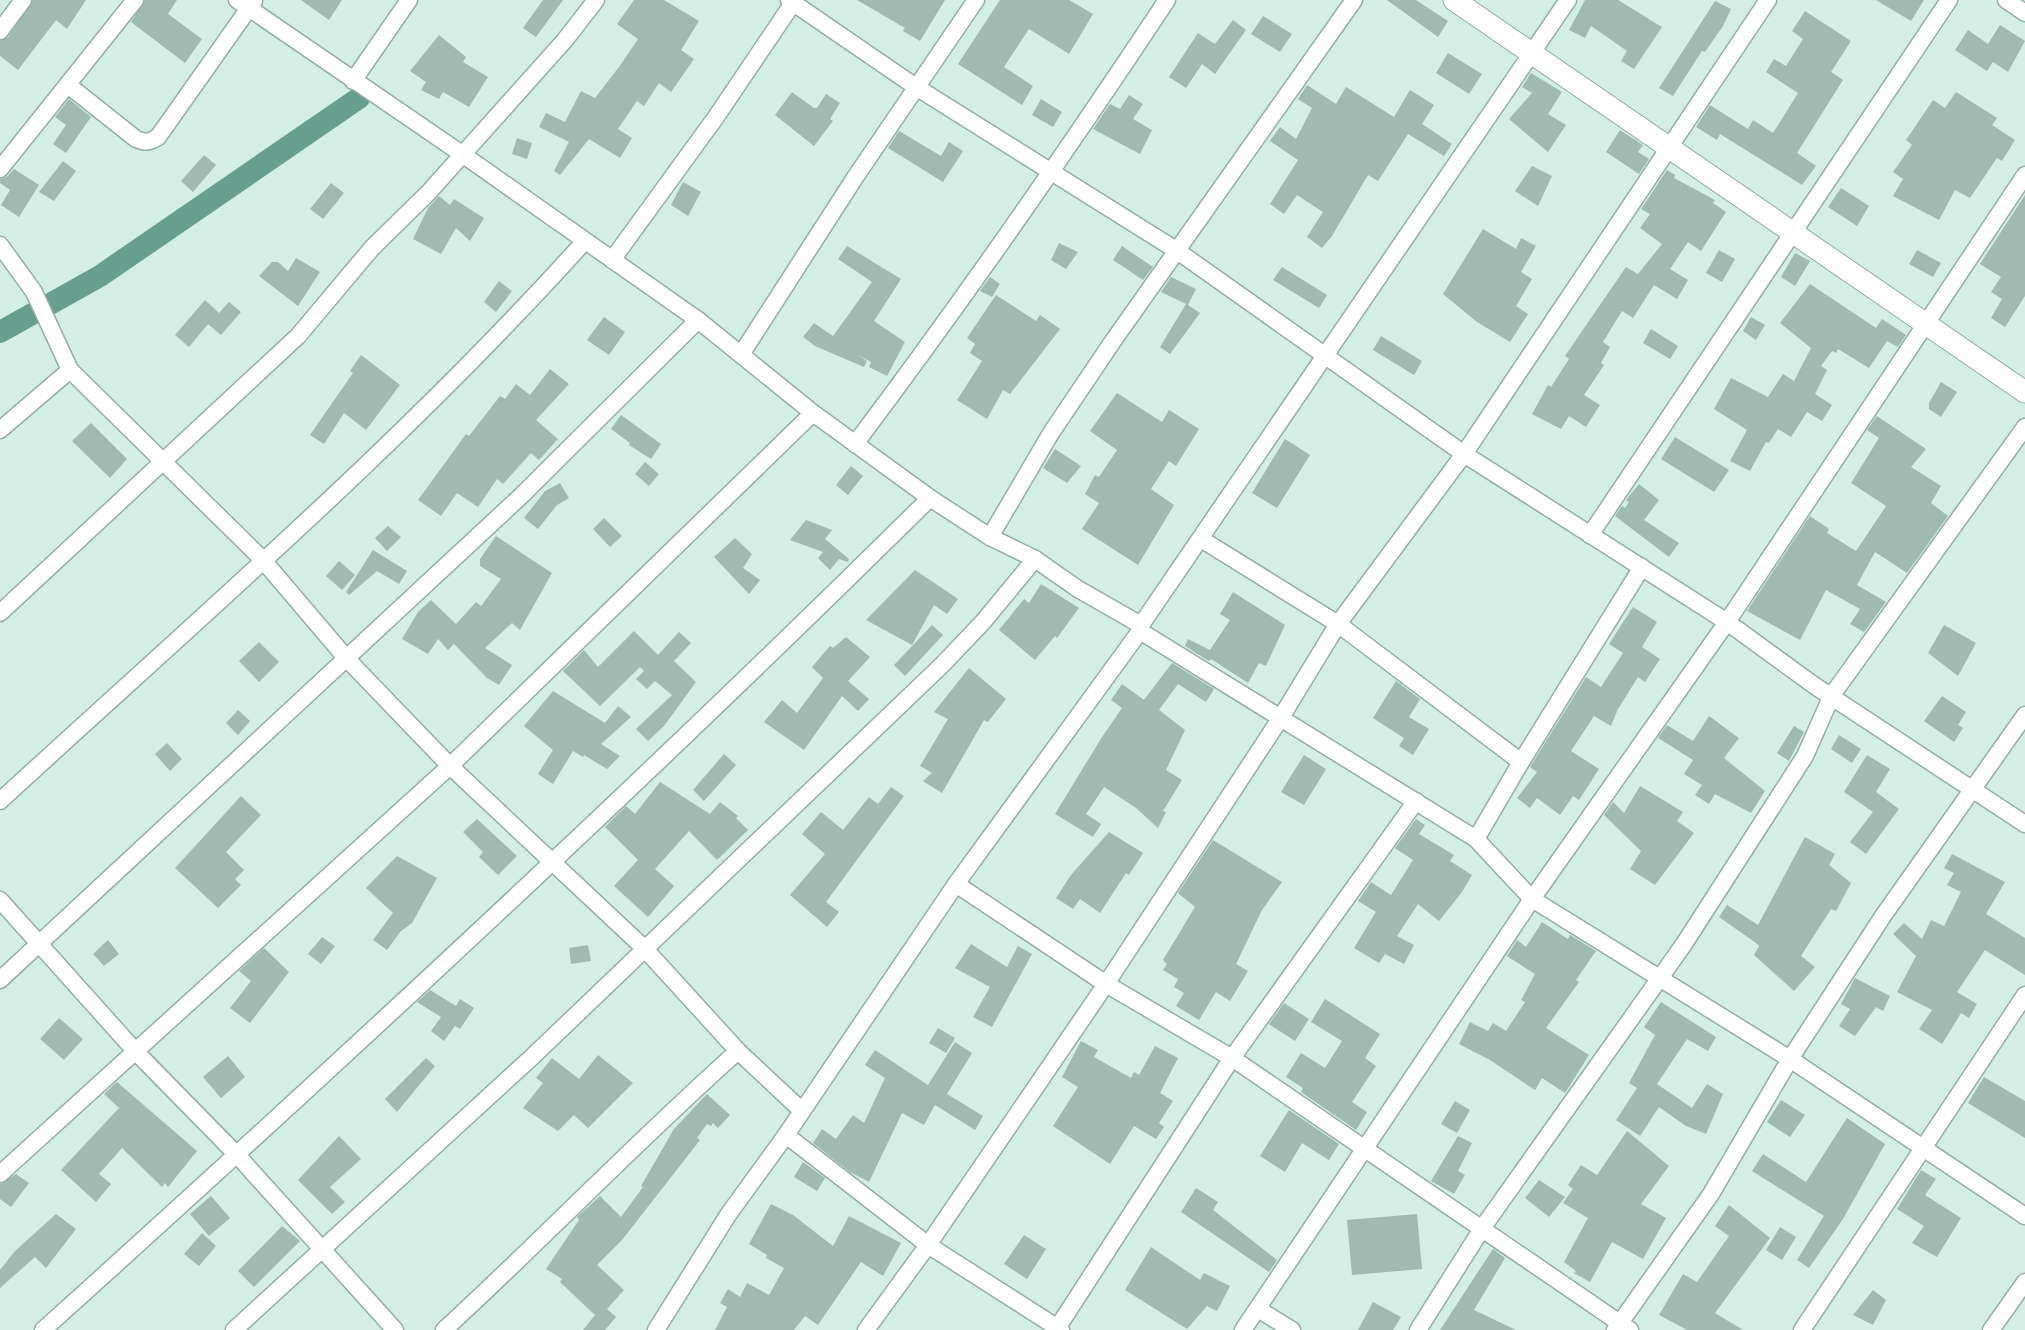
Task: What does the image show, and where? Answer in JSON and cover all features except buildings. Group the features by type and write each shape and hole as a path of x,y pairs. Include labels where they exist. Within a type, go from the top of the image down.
{"street":[{"path":"0,31 23,0"},
{"path":"0,169 135,0"},
{"path":"353,81 409,0"},
{"path":"0,613 298,336 372,248 462,154 565,40 596,0"},
{"path":"742,353 916,87 976,0"},
{"path":"855,444 927,348 1052,172 1167,0"},
{"path":"990,537 1052,433 1176,250 1354,0"},
{"path":"1454,0 2025,392"},
{"path":"656,1330 728,1215 786,1135 956,884 1140,628 1568,0"},
{"path":"866,1330 928,1245 1106,984 1280,719 1338,624 1464,454 1768,0"},
{"path":"1590,535 1949,0"},
{"path":"2006,0 2025,13"},
{"path":"612,260 716,117 793,1 916,87 1176,250 1464,454 1727,622 2025,824"},
{"path":"68,85 136,139 152,141 158,137 247,3 353,81 462,154 698,320 742,353 813,413 930,498 990,537 1035,559 1280,719 1476,839 1532,899 1660,976 1790,1059 2025,1216"},
{"path":"1243,1330 1532,899 1727,622 1924,323 2025,175"},
{"path":"0,801 415,419 505,329 584,242"},
{"path":"0,245 33,292 70,370 262,559 347,659 450,766 644,948 738,1051 801,1110"},
{"path":"0,980 521,496 698,320"},
{"path":"0,430 70,370"},
{"path":"0,1174 450,766 767,461 813,413"},
{"path":"1418,1330 1484,1227 1660,976 1805,756 1832,695 2025,427"},
{"path":"43,1330 237,1155 551,863 930,498"},
{"path":"1201,539 1338,624 1521,762"},
{"path":"234,1330 322,1251 420,1156 532,1057 942,665 983,622 1035,559"},
{"path":"1476,839 1642,567"},
{"path":"956,884 1106,984 1232,1058 1367,1148 1484,1227 1621,1328 1711,1194 1790,1059 1883,916 2025,715"},
{"path":"786,1135 928,1245 1058,1329 1232,1058 1416,801"},
{"path":"0,900 40,942 136,1052 237,1155 396,1330"},
{"path":"1802,1330 2025,995"},
{"path":"444,1330 525,1256 685,1098 738,1051"},
{"path":"1991,1330 2025,1282"},
{"path":"1257,1309 1292,1330"}],"waterway":[{"path":"0,332 100,276 359,98"}]}
